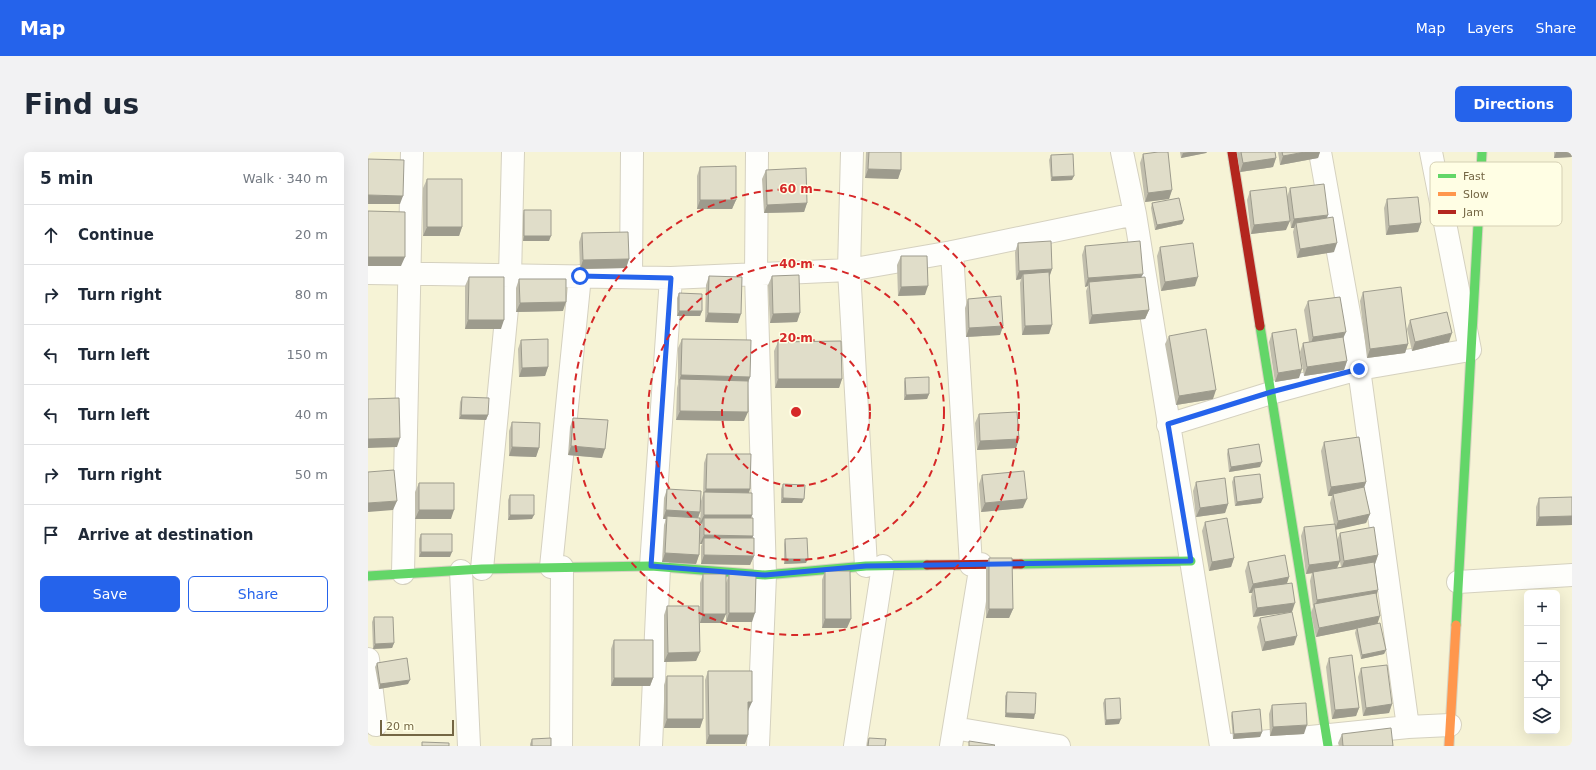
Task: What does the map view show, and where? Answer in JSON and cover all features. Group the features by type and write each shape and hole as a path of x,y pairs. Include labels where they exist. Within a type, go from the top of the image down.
{"street":[{"path":"404,573 411,273 412,152"},
{"path":"482,570 510,277 513,152"},
{"path":"631,276 632,152"},
{"path":"757,152 756,275 765,575 758,746"},
{"path":"852,152 849,270 874,566 855,746"},
{"path":"1122,152 1135,214 1221,746 1327,740 1408,727 1450,725"},
{"path":"1232,152 1327,740"},
{"path":"1320,152 1359,369 1408,727"},
{"path":"1431,152 1433,162"},
{"path":"1481,162 1482,152"},
{"path":"368,273 411,273 510,277 631,276 671,278 849,270 952,252 1135,214"},
{"path":"1446,226 1470,350"},
{"path":"1449,746 1478,226"},
{"path":"952,252 976,564 952,737 1058,746"},
{"path":"562,746 556,567 580,276"},
{"path":"650,746 655,566 671,278"},
{"path":"1168,424 1271,392 1359,369 1470,350"},
{"path":"368,576 404,573 556,567 655,566 765,575 874,566 1191,561"},
{"path":"461,571 470,746"},
{"path":"1458,582 1572,575"},
{"path":"368,659 376,725"}],"shaded area":[{"path":"368,152 1572,152 1572,746 368,746"}],"building":[{"path":"869,152 901,152 901,170 868,169"},
{"path":"1168,152 1172,190 1148,193 1143,154"},
{"path":"1241,152 1275,152 1276,158 1243,163"},
{"path":"1282,152 1305,152 1283,156"},
{"path":"1073,154 1074,176 1052,177 1051,155"},
{"path":"368,159 404,160 403,196 368,195"},
{"path":"736,166 736,200 700,200 700,167"},
{"path":"806,168 807,203 767,205 766,170"},
{"path":"427,179 462,179 462,227 427,227"},
{"path":"1324,184 1328,215 1294,219 1290,188"},
{"path":"1286,187 1290,221 1254,225 1250,191"},
{"path":"1418,197 1421,223 1389,226 1387,199"},
{"path":"1179,198 1184,220 1157,225 1152,203"},
{"path":"524,210 551,210 551,236 524,236"},
{"path":"368,211 405,212 405,257 368,257"},
{"path":"1333,217 1337,243 1300,249 1296,223"},
{"path":"628,232 629,259 583,260 582,233"},
{"path":"1051,241 1052,269 1019,271 1018,243"},
{"path":"1140,241 1143,274 1088,278 1085,246"},
{"path":"1193,243 1198,277 1165,282 1160,247"},
{"path":"901,256 927,256 928,286 901,287"},
{"path":"1049,272 1052,325 1025,326 1023,274"},
{"path":"799,275 800,313 773,314 772,276"},
{"path":"709,276 742,277 741,314 708,313"},
{"path":"469,277 504,277 504,320 468,320"},
{"path":"1145,277 1149,310 1092,315 1089,282"},
{"path":"519,279 566,279 566,302 520,303"},
{"path":"1401,287 1408,344 1370,349 1363,292"},
{"path":"679,293 702,294 702,311 679,311"},
{"path":"1001,296 1003,326 969,328 968,299"},
{"path":"1340,297 1346,332 1313,337 1308,301"},
{"path":"1447,312 1452,333 1415,342 1410,320"},
{"path":"1206,329 1216,390 1179,396 1169,336"},
{"path":"1296,329 1302,369 1278,373 1272,333"},
{"path":"1343,337 1347,361 1307,367 1303,343"},
{"path":"548,339 548,367 522,368 521,340"},
{"path":"682,339 751,340 750,377 681,375"},
{"path":"841,341 842,379 778,379 778,342"},
{"path":"929,377 929,394 906,395 905,378"},
{"path":"680,379 748,381 748,412 680,411"},
{"path":"462,397 489,398 488,415 461,415"},
{"path":"399,398 400,438 368,439 368,399"},
{"path":"1017,412 1019,439 980,441 979,414"},
{"path":"573,418 608,420 605,449 571,446"},
{"path":"512,422 540,423 539,448 512,447"},
{"path":"1359,437 1366,482 1331,487 1324,442"},
{"path":"1259,444 1262,462 1231,467 1228,449"},
{"path":"707,454 751,454 750,489 706,489"},
{"path":"394,470 397,501 368,503 368,472"},
{"path":"1024,471 1027,499 985,503 982,475"},
{"path":"1260,474 1263,498 1237,502 1234,477"},
{"path":"1225,478 1228,504 1200,508 1196,482"},
{"path":"419,483 454,483 454,510 419,510"},
{"path":"783,484 805,485 804,499 783,498"},
{"path":"1364,487 1370,514 1338,521 1333,494"},
{"path":"667,489 701,491 700,512 666,510"},
{"path":"704,492 752,493 752,515 704,515"},
{"path":"510,495 534,495 534,515 510,515"},
{"path":"1572,497 1572,516 1539,517 1539,498"},
{"path":"667,516 700,518 699,555 665,553"},
{"path":"704,518 753,518 753,536 704,535"},
{"path":"1227,518 1234,558 1212,562 1205,522"},
{"path":"1335,524 1340,561 1309,565 1304,527"},
{"path":"1374,527 1378,555 1344,561 1340,533"},
{"path":"421,534 452,534 452,552 421,552"},
{"path":"704,538 754,538 754,556 704,555"},
{"path":"807,538 808,559 786,559 785,539"},
{"path":"1285,555 1289,577 1253,584 1248,562"},
{"path":"989,558 1012,558 1013,609 989,609"},
{"path":"1374,562 1378,590 1317,600 1313,572"},
{"path":"825,571 850,571 851,619 825,619"},
{"path":"703,574 726,574 726,614 703,614"},
{"path":"729,574 756,575 755,613 729,613"},
{"path":"1292,583 1295,603 1257,608 1254,588"},
{"path":"1376,593 1380,616 1319,628 1314,604"},
{"path":"667,606 699,606 700,652 668,653"},
{"path":"1292,612 1297,636 1265,642 1260,618"},
{"path":"374,617 393,617 394,643 375,644"},
{"path":"1380,623 1386,650 1362,655 1357,628"},
{"path":"614,640 653,640 653,678 614,678"},
{"path":"1352,655 1359,708 1335,710 1329,658"},
{"path":"407,658 410,680 380,684 377,663"},
{"path":"1387,665 1392,704 1366,708 1361,668"},
{"path":"708,671 752,671 752,702 748,702 748,735 709,735"},
{"path":"667,676 703,676 703,719 667,719"},
{"path":"1007,692 1036,693 1035,714 1006,713"},
{"path":"1120,698 1121,719 1106,720 1105,699"},
{"path":"1306,703 1307,725 1273,727 1272,705"},
{"path":"1260,709 1262,732 1234,734 1232,712"},
{"path":"1391,728 1393,746 1343,746 1342,734"},
{"path":"551,738 551,746 532,746 532,739"},
{"path":"869,738 886,739 885,746 868,746"},
{"path":"969,741 995,745 969,746"},
{"path":"422,742 449,743 449,746 422,746"}],"traffic: fast":[{"path":"1481,162 1482,152"},
{"path":"1456,625 1478,226"},
{"path":"1260,326 1328,746"},
{"path":"1021,564 1191,561"},
{"path":"368,576 482,569 651,566 765,575 866,566 927,565"}],"traffic: slow":[{"path":"1449,746 1456,625"}],"traffic: jam":[{"path":"1232,152 1260,326"},
{"path":"927,565 1021,564"}],"route":[{"path":"580,276 671,278 651,566 765,575 866,566 1191,561 1168,424 1271,392 1359,369"}]}
